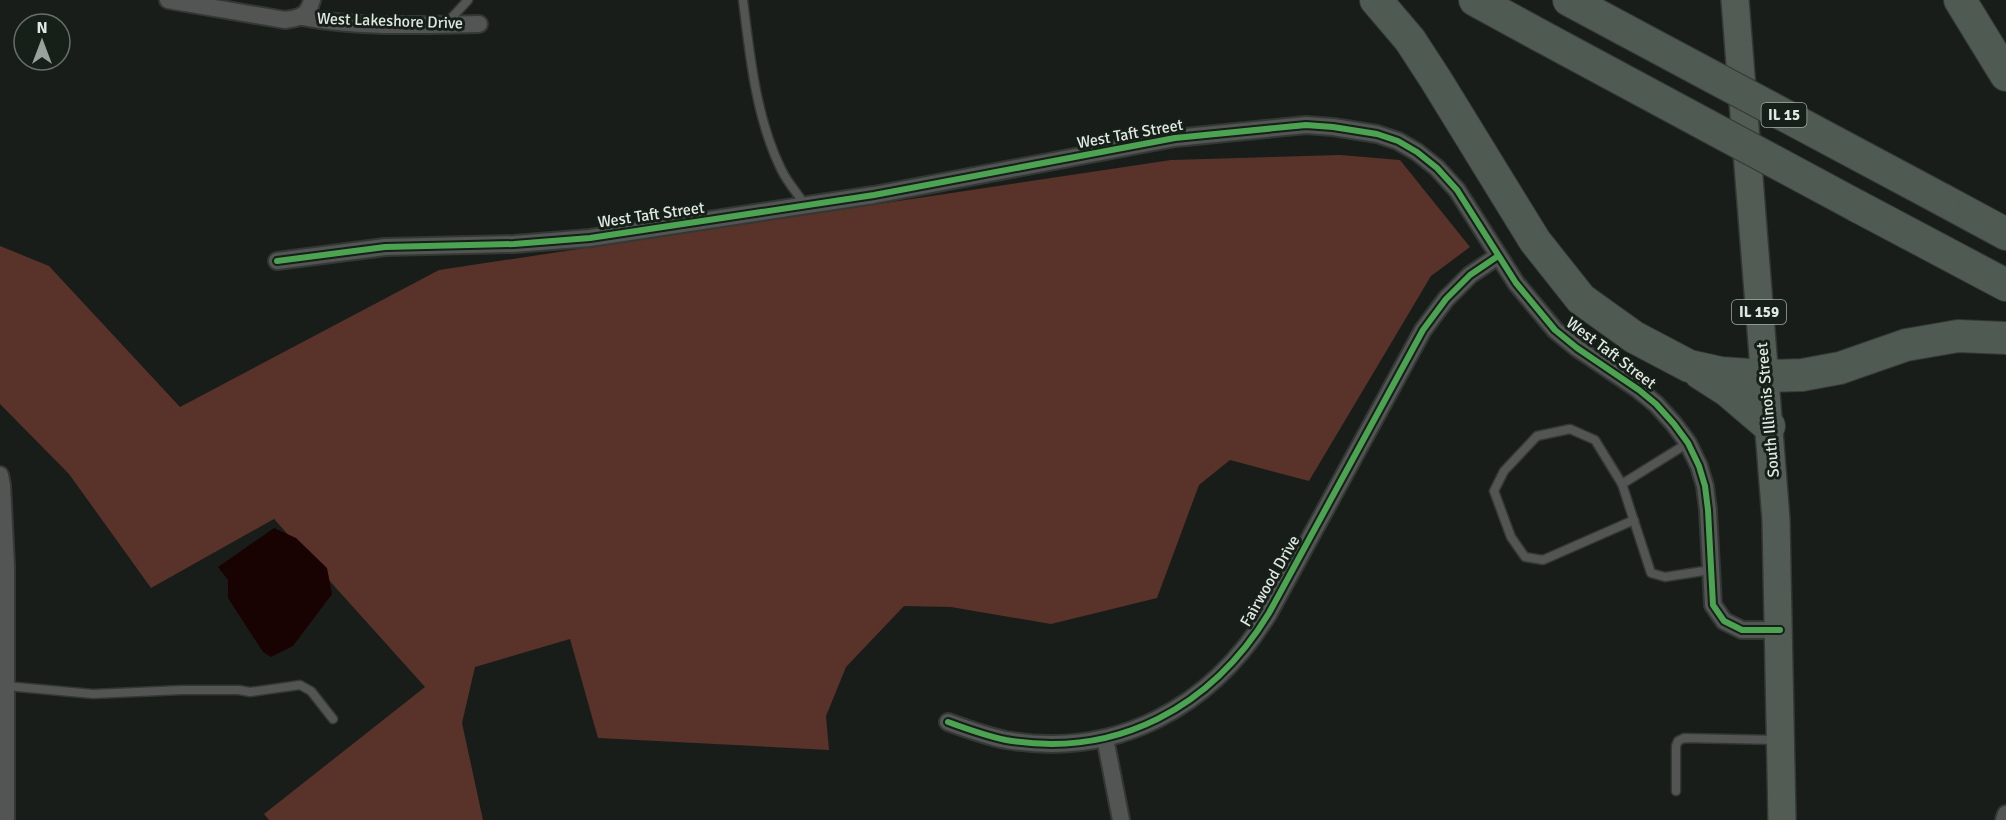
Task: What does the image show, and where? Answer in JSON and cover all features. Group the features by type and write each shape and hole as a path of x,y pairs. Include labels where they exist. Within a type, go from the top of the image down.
{"highway":[{"path":"1376,0 1410,40 1535,241 1581,299 1634,338 1689,366 1728,391 1769,426"},
{"name":"IL 15","path":"1475,0 2006,285"},
{"name":"IL 15","path":"1569,0 2006,234"},
{"path":"1960,0 2006,75"},
{"path":"1689,366 1721,373 1764,376 1802,375 1840,368 1906,345 1958,336 2006,338"}],"main road":[{"name":"South Illinois Street","path":"1735,0 1776,520 1782,820"}],"street":[{"name":"West Lakeshore Drive","path":"168,0 285,20 302,17 327,22 479,24"},
{"path":"302,17 308,11 312,0"},
{"name":"West Taft Street","path":"277,261 385,247 514,244 590,238 885,192 1175,138 1306,125 1377,134 1398,141 1437,168 1457,190 1516,283 1555,330 1656,404 1688,443 1705,486 1713,604 1724,621 1742,630 1780,630"},
{"name":"Fairwood Drive","path":"948,722 1005,740 1045,744 1077,742 1105,738 1163,718 1208,687 1240,655 1269,613 1423,330 1446,299 1470,275 1498,256"},
{"path":"0,475 6,566 6,820"},
{"path":"1105,738 1121,820"},
{"path":"2004,820 2006,814"}],"lane":[{"path":"446,24 468,0"},
{"path":"742,0 752,68 769,141 783,173 806,205"},
{"path":"1634,520 1544,560 1525,557 1511,537 1494,491 1504,471 1537,436 1570,429 1595,440 1622,484 1634,520 1651,573 1665,577 1710,570"},
{"path":"1622,484 1688,443"},
{"path":"6,686 93,694 182,690 250,692 300,685 311,691 333,719"},
{"path":"1676,791 1676,746 1678,741 1684,738 1782,740"}],"shaded area":[{"path":"1340,155 1400,160 1470,247 1431,276 1309,481 1230,460 1199,485 1157,598 1051,624 951,607 904,606 846,667 826,716 829,750 598,738 570,639 475,667 462,723 483,820 269,820 264,814 425,687 274,519 151,588 69,474 0,404 0,246 49,266 180,407 439,270 1171,160"},
{"path":"274,528 296,538 327,568 332,594 293,646 271,657 263,652 228,598 228,580 218,567"}],"cycle path":[{"path":"277,261 385,247 514,244 590,238 874,195 1175,138 1306,125 1377,134 1398,141 1437,168 1457,190 1516,283 1555,330 1577,348 1639,390 1656,404 1674,424 1688,443 1705,486 1713,605 1724,621 1742,630 1780,630"},
{"path":"948,722 1006,740 1047,744 1086,741 1123,733 1158,719 1190,700 1219,675 1246,646 1269,613 1423,330 1446,299 1470,275 1498,256"}]}
